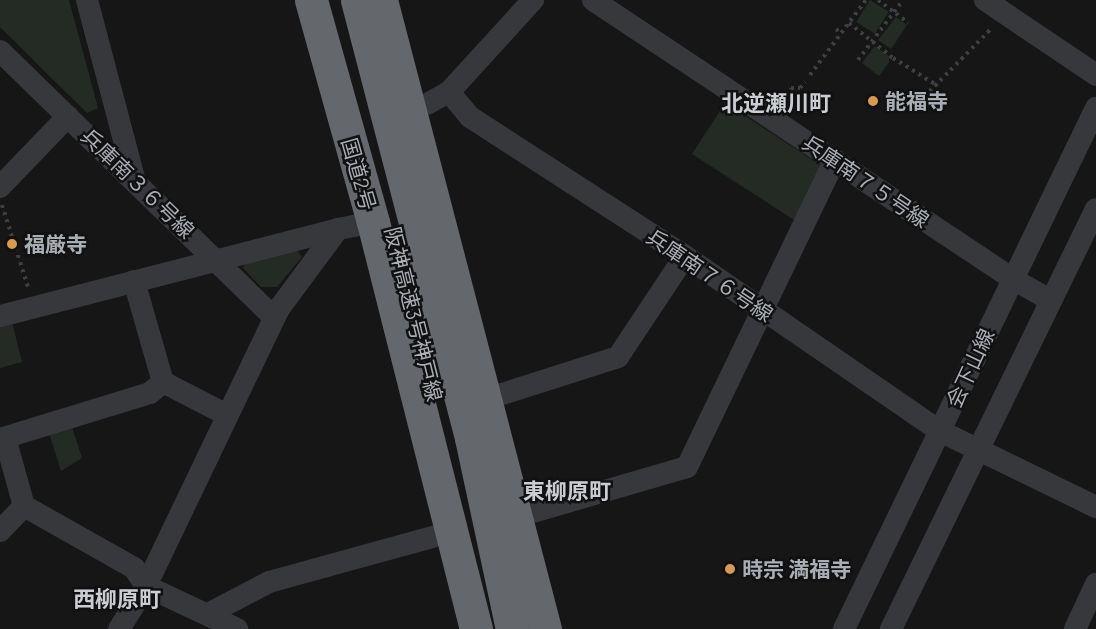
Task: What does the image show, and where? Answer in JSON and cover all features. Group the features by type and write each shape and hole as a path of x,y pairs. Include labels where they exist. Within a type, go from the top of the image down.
{"highway":[{"name":"国道2号","path":"310,0 373,222 476,629"},
{"name":"阪神高速3号神戸線","path":"330,0 494,629"},
{"path":"357,0 471,438 512,629"},
{"path":"381,0 522,504 563,629"},
{"path":"399,0 438,98 502,394 545,629"},
{"path":"522,504 533,629"}],"street":[{"path":"87,0 134,178"},
{"path":"438,98 533,0"},
{"name":"兵庫南７５号線","path":"593,0 1012,279 1050,300"},
{"path":"985,0 1096,75"},
{"name":"兵庫南３６号線","path":"0,51 218,258 274,317"},
{"name":"兵庫南７６号線","path":"438,98 685,256 940,431 1096,507"},
{"name":"会下山線","path":"844,629 1096,108"},
{"path":"0,187 68,116"},
{"path":"522,504 687,467 835,159"},
{"name":"会下山線","path":"891,629 1096,209"},
{"path":"0,316 218,258 373,222"},
{"path":"118,629 146,586 274,317 338,229"},
{"path":"502,394 618,357 685,256"},
{"path":"134,281 163,382 227,415"},
{"path":"163,382 150,393 2,439 24,506 134,568 146,586 237,629"},
{"path":"0,531 24,506"},
{"path":"208,614 269,582 450,532"},
{"path":"1076,629 1096,584"}],"path":[{"path":"810,75 866,0"},
{"path":"878,0 908,23"},
{"path":"858,60 903,0"},
{"path":"919,102 989,33 1004,13"},
{"path":"849,22 893,58 935,84"},
{"path":"837,29 841,33"},
{"path":"769,116 791,88 800,88 805,82"},
{"path":"0,200 34,308"}],"shaded area":[{"path":"0,0 69,0 98,108 87,113 0,27"},
{"path":"870,0 889,12 875,34 856,22"},
{"path":"896,17 907,25 891,49 878,40"},
{"path":"875,46 889,56 889,62 879,76 862,63"},
{"path":"725,103 819,164 823,174 794,220 692,154"},
{"path":"295,247 302,257 277,287 261,287 243,268 246,258"},
{"path":"12,322 22,362 0,368 0,325"},
{"path":"71,424 82,458 61,471 48,430"}],"place":[{"name":"能福寺","path":"873,101"},
{"name":"福厳寺","path":"12,244"},
{"name":"時宗 満福寺","path":"730,569"}],"district":[{"name":"北逆瀬川町","path":"776,103"},
{"name":"東柳原町","path":"567,491"},
{"name":"西柳原町","path":"117,599"}]}
